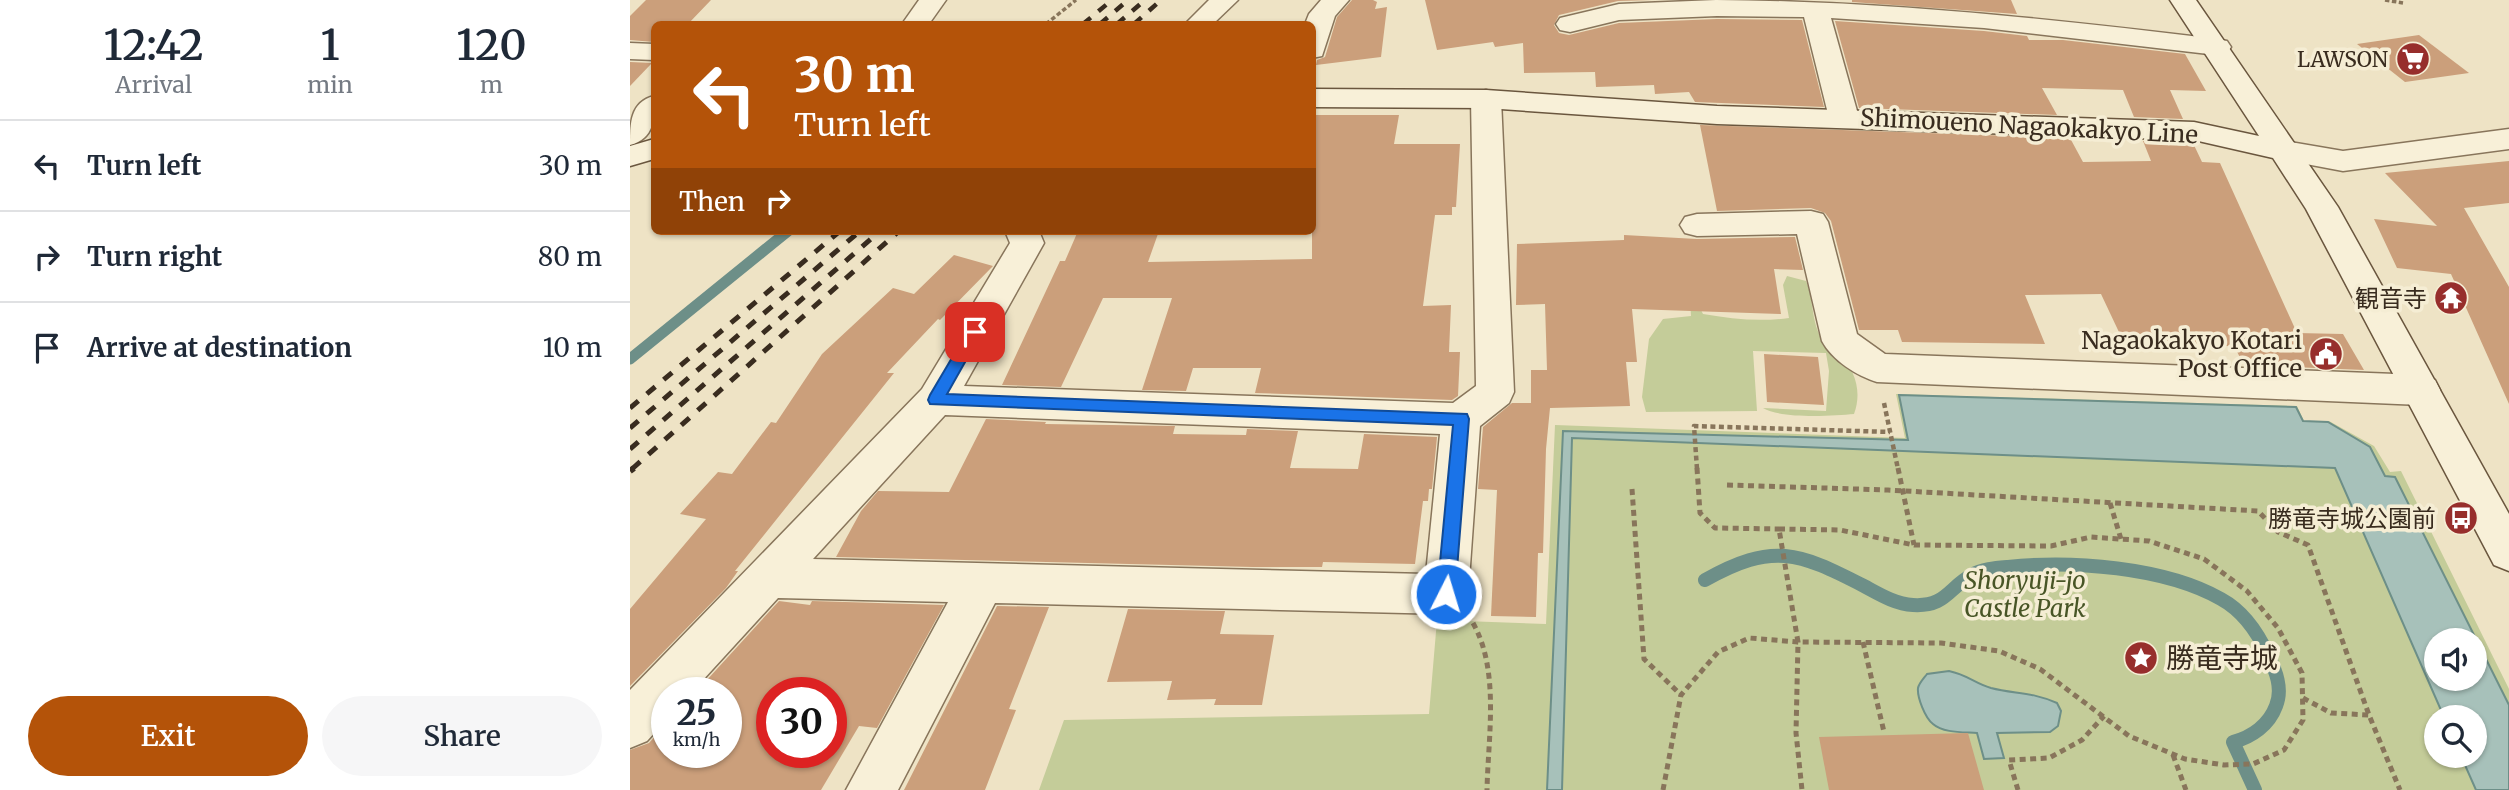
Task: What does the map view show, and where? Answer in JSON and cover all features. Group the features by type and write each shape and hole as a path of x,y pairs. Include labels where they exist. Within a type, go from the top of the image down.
{"street":[{"path":"917,21 933,0"},
{"path":"1201,21 1225,0"},
{"path":"1316,36 1322,14 1336,0"},
{"path":"2183,0 2322,207 2509,552"},
{"path":"1570,23 1619,12 1717,8 1815,9 1984,20 2217,47"},
{"path":"1815,9 1844,118"},
{"path":"630,51 651,52"},
{"name":"Shimoueno Nagaokakyo Line","path":"1316,98 1486,99 1717,115 2194,131 2343,161 2509,139"},
{"path":"936,400 1461,419 1495,392 1486,99"},
{"path":"630,136 651,109"},
{"path":"630,156 651,150"},
{"path":"1697,225 1811,222 1840,341 1877,368 2420,390"},
{"path":"630,724 936,400 1027,243 1024,235"},
{"path":"769,578 1446,594 1461,419"},
{"path":"871,790 982,584"}],"path":[{"path":"1050,21 1076,0"},
{"path":"2385,0 2402,1"},
{"path":"1663,790 1681,695 1718,652 1749,638 1798,642 1941,643 1999,651 2040,669 2129,736 2185,759 2224,765 2253,764 2284,750 2303,720 2302,673 2278,628 2247,591 2204,559 2149,541 2091,537 2051,546 1914,545 1840,530 1715,528 1700,513 1694,426 1891,433 1914,545"},
{"path":"1727,485 1902,491 2258,511 2278,532 2308,545 2369,715 2400,790"},
{"path":"1632,489 1644,659 1681,695"},
{"path":"2110,503 2121,539"},
{"path":"1779,529 1798,642 1796,733 1802,790"},
{"path":"1446,594 1480,632 1488,659 1487,790"},
{"path":"1863,642 1884,732"},
{"path":"2303,698 2331,713 2369,715"},
{"path":"2018,790 2008,760 2049,758 2082,740 2104,716"},
{"path":"2172,754 2186,790"}],"green space":[{"path":"1787,276 1806,281 1818,332 1850,367 1857,390 1854,414 1794,415 1763,408 1826,411 1829,371 1826,353 1753,351 1757,411 1646,412 1642,397 1649,339 1663,319 1691,316 1690,299 1697,302 1703,314 1767,320 1789,318 1783,285"},
{"name":"Shoryuji-jo Castle Park","path":"1896,394 2297,406 2304,421 2329,421 2374,446 2390,472 2401,471 2479,628 2424,628 2424,691 2487,691 2487,645 2509,689 2509,790 1039,790 1064,720 1429,714 1437,620 1546,624 1555,425 1905,438"}],"water":[{"path":"1899,395 2296,407 2303,421 2328,422 2370,447 2385,476 2395,477 2470,628 2424,628 2424,671 2335,468 1572,438 1562,790 1547,790 1563,431 1908,440"},
{"path":"2487,661 2509,705 2509,790 2476,790 2466,768 2487,768 2487,705 2439,705 2433,691 2487,691"},
{"path":"1949,671 1991,688 2032,695 2057,703 2061,711 2058,726 2050,732 1997,733 2004,758 1984,759 1977,733 1954,732 1937,727 1922,707 1918,692 1927,674"}],"building":[{"path":"646,0 711,0 691,21 651,21 651,42 630,40 630,16"},
{"path":"1352,0 1373,0 1377,2 1375,9 1387,7 1381,57 1316,65 1317,60 1325,57 1337,17"},
{"path":"1425,0 1652,0 1618,1 1559,15 1554,25 1559,33 1569,35 1619,23 1717,19 1802,20 1824,107 1695,102 1689,92 1655,94 1654,85 1596,87 1595,72 1524,73 1523,43 1495,47 1493,42 1437,50"},
{"path":"2011,0 2017,14 1852,2"},
{"path":"1835,21 1984,31 2027,36 2029,40 2063,40 2185,54 2206,91 2170,90 2183,119 2134,117 2123,90 2042,88 2057,115 1859,108"},
{"name":"LAWSON","path":"2419,35 2469,73 2405,82 2357,44"},
{"path":"630,62 651,63 651,64 630,86"},
{"path":"1316,115 1399,115 1394,144 1460,144 1456,207 1452,207 1452,215 1435,215 1423,306 1451,305 1449,352 1460,352 1458,396 1452,400 1255,393 1261,368 1193,368 1186,391 1142,390 1172,298 1103,298 1061,387 1002,385 1060,261 1065,261 1076,235 1158,235 1148,262 1312,259 1312,235 1316,235"},
{"path":"1700,125 2070,138 2083,162 2151,161 2143,141 2193,143 2202,162 2220,163 2297,333 2343,334 2364,370 2244,365 2234,346 2126,347 2101,294 2025,295 2045,344 1902,342 1898,330 1859,330 1831,221 1825,213 1811,208 1717,211"},
{"path":"2509,161 2509,203 2464,208 2509,287 2509,404 2451,274 2397,268 2374,219 2437,226 2385,173"},
{"path":"1624,235 1697,239 1795,237 1803,270 1774,269 1781,314 1632,309 1637,362 1626,362 1630,406 1550,408 1543,553 1538,553 1536,617 1491,616 1497,490 1478,489 1483,427 1512,403 1531,403 1531,370 1547,370 1545,304 1516,305 1517,244 1624,240"},
{"path":"954,255 993,266 887,373 894,373 735,571 738,571 726,588 630,686 630,609 706,519 680,514 718,472 732,474 771,422 776,423 822,354 893,288 914,294"},
{"path":"1764,354 1818,357 1824,405 1767,402"},
{"path":"986,419 1046,422 1045,424 1175,426 1173,434 1246,435 1247,429 1298,431 1290,468 1358,469 1364,434 1437,437 1432,489 1429,489 1428,501 1423,501 1415,564 1323,562 1322,567 1253,567 836,557 861,511 878,491 949,492"},
{"path":"779,601 810,605 812,601 944,605 877,728 859,726 847,746 847,677 756,677 756,768 834,768 821,790 630,790 630,750 651,741 651,768 742,768 742,677 710,677"},
{"path":"997,606 1049,607 1009,709 1016,710 985,790 904,790"},
{"path":"1128,609 1225,611 1220,634 1274,635 1262,705 1214,705 1216,699 1167,700 1172,681 1107,682"},
{"path":"1968,733 1984,790 1829,790 1819,737"}],"waterway":[{"path":"630,359 783,235"},
{"path":"1705,580 1749,560 1785,556 1821,565 1887,598 1913,605 1940,600 1964,580 1980,571 2033,565 2117,568 2198,588 2221,599 2243,616 2260,639 2276,674 2279,693 2273,713 2259,729 2233,742 2255,790"}],"railway":[{"path":"1087,21 1112,0"},
{"path":"1104,21 1128,0"},
{"path":"1120,21 1145,0"},
{"path":"1137,21 1161,0"},
{"path":"630,408 835,235"},
{"path":"630,428 855,235"},
{"path":"630,449 875,235"},
{"path":"632,469 895,235"},
{"path":"630,471 634,468"}],"place":[{"name":"LAWSON","path":"2413,59"},
{"name":"観音寺","path":"2451,298"},
{"name":"Nagaokakyo Kotari Post Office","path":"2326,354"},
{"name":"勝竜寺城公園前","path":"2461,518"},
{"name":"勝竜寺城","path":"2141,658"}],"route":[{"path":"975,332 936,400 1461,419 1446,594"}]}
